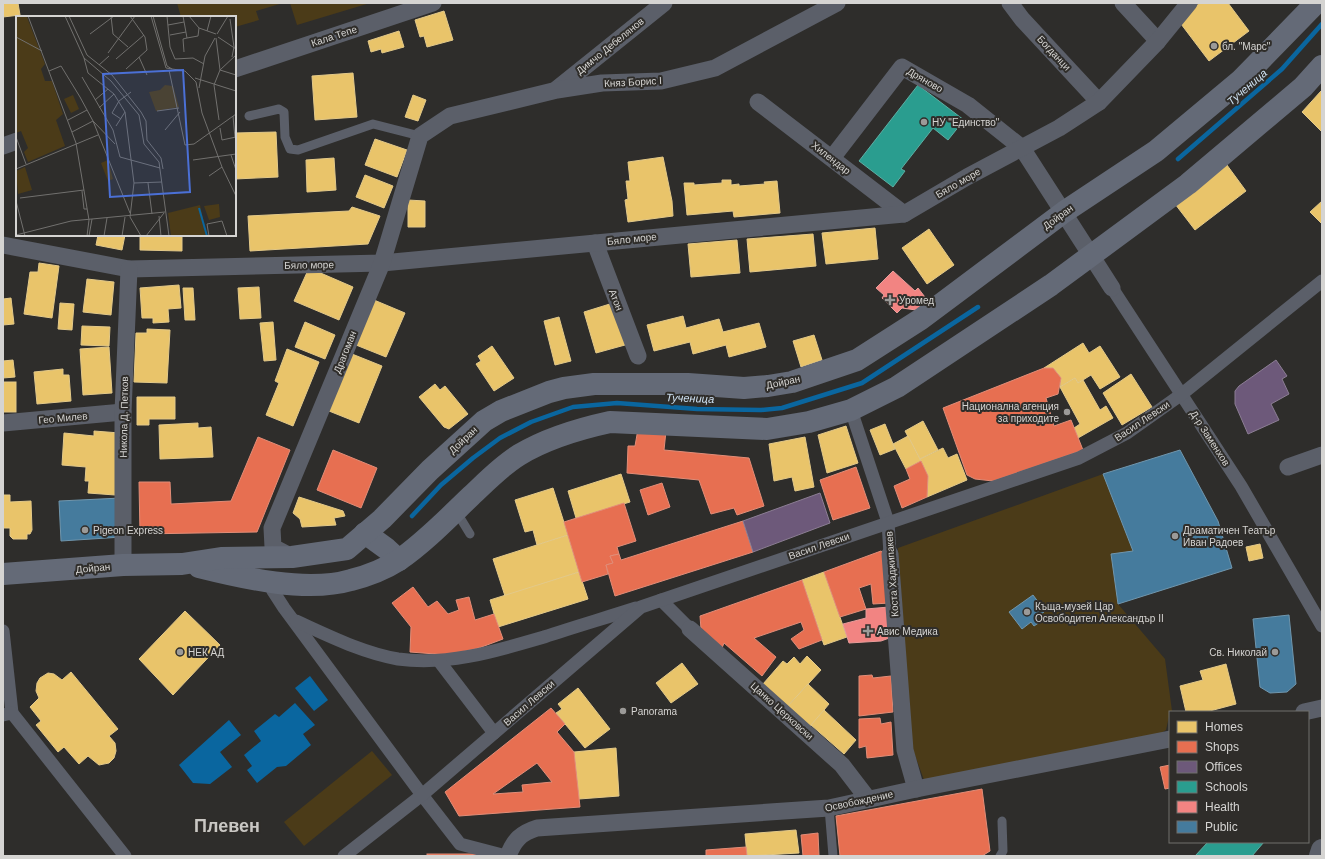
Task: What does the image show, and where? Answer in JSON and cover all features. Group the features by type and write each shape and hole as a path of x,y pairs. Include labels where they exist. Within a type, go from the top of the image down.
{"main road":[{"name":"Дойран","path":"3,574 123,565 182,564 221,558 292,557 347,549 484,421 501,411 549,392 594,384 688,384 744,388 784,384 857,360 921,319 1064,212 1162,146 1241,80 1316,3"},
{"name":"Дойран","path":"182,564 280,582 313,585 350,581 389,566 399,560 456,511 496,473 519,455 544,442 587,427 610,422 626,422 767,428 809,422 851,410 897,387 948,355 1051,285 1188,184 1303,87 1322,66"},
{"path":"365,533 388,549 399,560"}],"street":[{"name":"Кала Тепе","path":"236,68 433,3"},
{"name":"Димчо Дебелянов","path":"557,90 664,3"},
{"name":"Княз Борис I","path":"420,136 450,116 557,90 602,83 661,82 715,68 837,3"},
{"name":"Богданци","path":"1010,3 1022,20 1100,102"},
{"path":"1123,3 1158,41"},
{"name":"Бяло море","path":"3,245 129,269 382,263 904,214 1059,128 1100,102 1158,41 1189,3"},
{"name":"Дряново","path":"832,158 902,67 968,105 1022,148"},
{"name":"Хилендар","path":"758,102 904,214"},
{"name":"Драгоман","path":"292,557 273,547 272,528 382,263 420,136"},
{"path":"3,146 16,141"},
{"name":"Д-р Заменхов","path":"1022,148 1241,486 1322,626"},
{"name":"Атон","path":"595,243 638,356"},
{"name":"Никола Д. Петков","path":"123,565 123,412 129,269"},
{"name":"Васил Левски","path":"345,856 422,795 641,607 1080,458 1127,433 1182,394 1322,281"},
{"name":"Коста Хаджипакев","path":"851,410 888,522 905,750 916,789"},
{"name":"Гео Милев","path":"3,423 123,412"},
{"path":"1288,467 1322,455"},
{"path":"280,582 273,591 422,795 460,844 507,856"},
{"path":"661,600 690,629"},
{"path":"295,620 357,647 398,659 439,661 474,656 505,648 641,607"},
{"name":"Цанко Церковски","path":"690,629 842,765 868,799"},
{"path":"3,631 8,714 125,856"},
{"path":"439,661 494,733"},
{"path":"1308,711 1322,708"},
{"name":"Освобождение","path":"507,856 516,839 525,832 537,828 829,808 916,789 1169,739"},
{"path":"1320,856 1322,850"}],"lane":[{"path":"249,116 279,109 284,112 285,137 290,150 298,150 373,124 420,136"},
{"path":"456,511 470,534"},
{"path":"829,808 834,856"},
{"path":"1000,856 1003,851 1002,821"}],"shaded area":[{"path":"177,3 283,3 256,11 259,20 236,27 236,16 181,16"},
{"path":"290,3 370,3 297,25"},
{"path":"1103,474 1133,551 1118,604 1165,659 1172,711 1169,711 1166,730 1151,739 928,791 912,747 898,548"},
{"path":"372,751 392,775 304,846 284,822"}],"water":[{"path":"310,676 328,700 314,711 295,688"},
{"path":"295,703 315,725 303,734 311,745 286,766 277,767 257,783 247,770 252,766 244,755 261,741 254,731 275,714 279,717"},
{"path":"229,720 241,735 220,752 232,767 210,784 193,783 179,765"}],"building: Homes":[{"path":"3,3 18,3 20,15 3,17"},
{"name":"бл. \"Марс\"","path":"1200,3 1228,3 1249,31 1209,61 1178,20"},
{"path":"444,11 453,40 427,47 424,36 420,37 415,20"},
{"path":"399,31 404,47 382,53 381,49 371,52 368,41"},
{"path":"353,73 357,117 315,120 312,76"},
{"path":"1321,91 1322,92 1322,132 1302,112"},
{"path":"413,95 426,100 418,121 405,117"},
{"path":"276,132 278,177 236,179 236,133"},
{"path":"375,139 407,150 397,177 365,165"},
{"path":"663,157 672,201 673,216 628,222 625,200 628,199 626,181 630,181 628,162"},
{"path":"334,158 336,190 307,192 306,160"},
{"path":"1224,161 1246,191 1195,230 1172,200"},
{"path":"365,175 393,186 384,208 356,197"},
{"path":"722,180 731,180 731,185 739,184 739,186 765,184 764,182 777,181 780,213 734,217 733,211 687,215 684,183 694,183 694,185 722,183"},
{"path":"408,200 425,201 425,227 408,227"},
{"path":"1322,201 1322,224 1310,212"},
{"path":"352,207 380,216 368,244 250,251 248,216 349,211"},
{"path":"875,228 878,259 826,264 822,233"},
{"path":"929,229 954,265 927,284 902,248"},
{"path":"813,234 816,266 750,272 747,239"},
{"path":"98,236 125,236 122,250 96,245"},
{"path":"140,236 182,236 182,251 140,250"},
{"path":"737,240 740,273 691,277 688,244"},
{"path":"39,263 59,266 52,318 24,314 30,272 38,272"},
{"path":"309,268 353,287 339,320 294,301"},
{"path":"87,279 114,282 111,315 83,312"},
{"path":"179,285 181,308 168,309 169,322 153,323 153,318 142,318 140,288"},
{"path":"259,287 261,318 240,319 238,288"},
{"path":"183,288 193,288 195,320 185,320"},
{"path":"11,298 14,324 3,325 3,299"},
{"path":"374,300 405,313 386,357 356,345"},
{"path":"60,303 74,304 72,330 58,329"},
{"path":"613,303 625,345 596,353 584,312"},
{"path":"683,316 686,328 719,319 723,332 759,323 766,347 729,357 726,345 693,354 690,342 654,351 647,325"},
{"path":"559,317 571,361 555,365 544,321"},
{"path":"273,322 276,360 264,361 260,323"},
{"path":"305,322 335,335 325,359 295,347"},
{"path":"82,326 110,327 109,346 81,345"},
{"path":"147,329 170,330 167,383 134,382 136,333 147,333"},
{"path":"814,335 822,360 801,367 793,341"},
{"path":"1083,343 1089,353 1100,346 1120,377 1100,389 1091,375 1078,383 1075,378 1060,387 1061,378 1053,368 1044,368"},
{"path":"492,346 514,378 494,391 476,364 481,361 478,356"},
{"path":"109,347 112,393 83,395 80,349"},
{"path":"287,349 319,362 293,426 266,415 279,383 275,381"},
{"path":"352,354 382,366 359,423 329,411"},
{"path":"13,360 15,377 3,378 3,361"},
{"path":"63,369 63,375 69,375 71,401 37,404 34,372"},
{"path":"1131,374 1152,407 1122,425 1103,393"},
{"path":"1075,378 1078,383 1083,380 1100,410 1106,406 1113,418 1078,438 1074,428 1080,424 1060,387"},
{"path":"3,382 16,382 16,412 3,412"},
{"path":"435,384 440,390 445,386 468,414 449,429 444,427 419,397"},
{"path":"137,397 175,397 175,419 149,419 149,425 137,425"},
{"path":"923,421 938,450 920,459 905,431"},
{"path":"198,423 198,428 211,427 213,457 160,459 159,425"},
{"path":"885,424 895,449 880,455 870,430"},
{"path":"846,426 858,463 827,473 818,435"},
{"path":"94,431 120,433 115,495 88,493 89,481 85,481 86,467 62,465 64,433 94,436"},
{"path":"908,436 921,461 906,469 893,444"},
{"path":"805,437 814,487 795,491 792,477 774,481 769,444"},
{"path":"943,448 948,458 957,454 967,480 927,497 928,476 920,459"},
{"path":"621,474 630,502 576,518 568,491"},
{"path":"553,488 568,535 537,545 533,530 525,532 515,500"},
{"path":"3,495 10,495 10,502 31,501 32,530 30,534 27,534 27,539 13,539 10,536 10,528 3,528"},
{"path":"299,497 343,511 345,516 334,518 336,525 302,527 300,519 293,513"},
{"path":"568,535 579,572 505,596 493,559"},
{"path":"1260,544 1263,558 1249,561 1246,547"},
{"path":"579,572 588,599 498,627 490,600"},
{"path":"824,572 847,637 824,645 802,580"},
{"name":"НЕК АД","path":"185,611 220,645 173,695 139,659"},
{"path":"807,656 821,670 787,707 763,684 783,661 787,664 794,657 800,664"},
{"path":"682,663 698,684 671,703 656,683"},
{"path":"1226,664 1236,704 1210,711 1186,711 1180,686 1203,680 1200,671"},
{"path":"71,672 118,729 109,736 115,743 116,751 114,758 109,763 99,765 88,756 79,764 64,747 58,752 36,725 41,721 30,707 39,698 36,691 37,683 40,678 48,673 54,674 62,680"},
{"path":"808,684 829,704 810,727 787,707"},
{"path":"578,688 610,729 585,748 556,713 562,709 558,704"},
{"path":"824,710 856,740 844,754 811,725"},
{"path":"616,748 619,796 579,799 574,752"},
{"path":"796,830 799,853 747,856 745,834"}],"building: Shops":[{"path":"1044,368 1053,368 1061,378 1058,394 1046,398 1054,426 1071,420 1083,450 993,481 975,479 967,475 943,408"},
{"path":"638,429 666,431 664,450 749,458 764,506 737,515 734,508 711,514 699,480 627,473 628,446 635,446"},
{"path":"258,437 290,450 257,532 140,534 139,482 170,482 171,504 231,501"},
{"path":"333,450 377,468 361,508 317,490"},
{"path":"921,461 928,476 927,497 902,508 894,486 910,479 906,469"},
{"path":"856,467 870,508 833,520 820,480"},
{"path":"662,483 670,507 648,515 640,490"},
{"path":"624,503 636,541 617,547 619,554 610,556 613,563 606,565 608,574 582,582 564,522"},
{"path":"743,521 753,552 615,596 606,565 613,563 610,556 619,554 621,560"},
{"path":"881,551 886,555 890,603 873,604 871,584 859,588 866,609 840,617 824,572"},
{"path":"802,580 822,640 799,649 791,639 804,630 801,622 754,638 776,657 762,676 724,643 722,648 701,629 700,616"},
{"path":"413,587 428,607 437,601 448,614 459,610 456,600 469,597 475,620 494,614 503,639 479,648 448,655 410,652 411,627 392,603"},
{"path":"872,675 873,678 891,676 893,712 859,716 859,676"},
{"path":"551,708 565,724 557,732 574,752 580,807 459,816 445,792","holes":["537,763 552,782 522,785 523,792 493,794"]},
{"path":"880,718 881,724 891,722 893,755 867,758 866,746 859,748 859,719"},
{"path":"1169,765 1169,788 1165,789 1160,767"},
{"path":"982,789 990,851 982,856 840,856 836,816"},
{"path":"818,833 819,856 803,856 801,835"},
{"path":"746,847 747,856 706,856 706,850"},
{"path":"427,854 479,854 479,856 427,856"}],"building: Offices":[{"path":"1276,360 1287,376 1282,379 1289,394 1271,404 1279,420 1248,434 1235,404 1235,391 1239,386"},
{"path":"820,493 830,523 753,552 743,521"}],"building: Schools":[{"path":"918,85 964,120 948,140 933,128 901,169 905,171 893,187 859,161"},
{"path":"1207,843 1263,843 1252,856 1195,856"}],"building: Health":[{"path":"893,271 915,291 918,288 928,301 916,310 902,308 897,313 882,298 884,295 876,288"},
{"name":"Авис Медика","path":"889,607 892,637 881,641 849,643 843,624 866,618 866,609"}],"building: Public":[{"name":"Драматичен Театър Иван Радоев","path":"1180,450 1218,521 1232,568 1118,604 1111,554 1133,551 1103,474"},
{"path":"121,498 122,537 61,541 59,501"},
{"name":"Къща-музей Цар Освободител Александър II","path":"1033,595 1045,611 1037,618 1040,622 1034,626 1031,622 1022,629 1009,612"},
{"name":"Св. Николай","path":"1289,615 1296,684 1287,692 1270,693 1260,687 1253,619"}],"waterway":[{"name":"Тученица","path":"1178,159 1282,69 1322,24"},
{"name":"Тученица","path":"412,516 441,485 473,458 500,438 531,422 573,407 617,403 697,409 761,410 782,408 862,383 978,307"}],"place":[{"name":"бл. \"Марс\"","path":"1214,46"},
{"name":"НУ \"Единство\"","path":"924,122"},
{"name":"Уромед","path":"890,300"},
{"name":"Национална агенция за приходите","path":"1067,412"},
{"name":"Pigeon Express","path":"85,530"},
{"name":"Драматичен Театър Иван Радоев","path":"1175,536"},
{"name":"Къща-музей Цар Освободител Александър II","path":"1027,612"},
{"name":"Авис Медика","path":"868,631"},
{"name":"НЕК АД","path":"180,652"},
{"name":"Св. Николай","path":"1275,652"},
{"name":"Panorama","path":"623,711"}],"district":[{"name":"Плевен","path":"227,826"}]}
